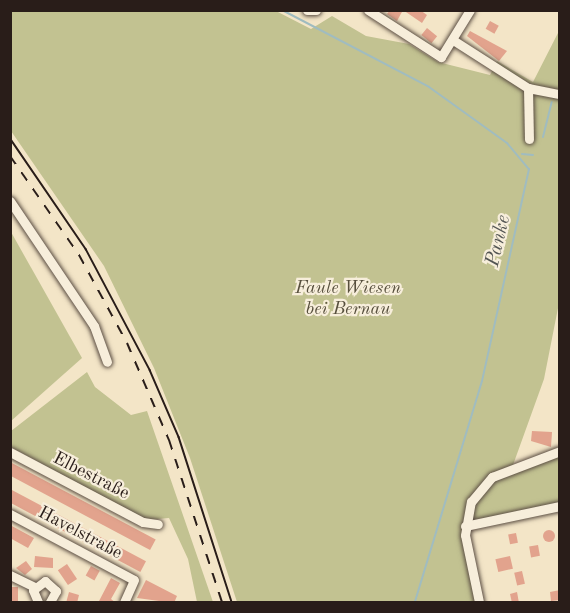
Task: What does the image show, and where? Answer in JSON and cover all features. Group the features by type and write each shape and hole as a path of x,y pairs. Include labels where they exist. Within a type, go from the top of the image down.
{"street":[{"path":"307,10 316,10"},
{"path":"368,10 441,57 453,40 467,11"},
{"path":"453,40 528,88 560,94"},
{"path":"528,88 529,139"},
{"path":"10,201 94,326 107,362"},
{"path":"479,603 465,526 471,502 492,477 560,451"},
{"name":"Elbestraße","path":"10,452 143,522 158,524"},
{"path":"465,526 560,506"},
{"name":"Havelstraße","path":"10,514 134,580 126,602"},
{"path":"10,575 35,587 52,584 56,595 50,603"},
{"path":"35,587 38,603"}],"green space":[{"name":"Faule Wiesen bei Bernau","path":"10,11 276,11 311,29 332,16 366,36 409,44 438,62 490,75 497,61 533,82 559,31 559,303 544,379 513,465 559,454 559,504 463,522 476,602 237,602 190,458 154,368 104,266 11,131"},
{"path":"11,232 82,358 10,421"},
{"path":"87,372 95,387 131,415 147,411 213,602 197,602 188,559 169,518 146,520 11,447 11,431"}],"building":[{"path":"390,10 403,10 397,21 387,14"},
{"path":"403,10 420,10 427,15 422,23"},
{"path":"490,21 499,26 494,34 486,29"},
{"path":"427,28 437,36 431,43 421,35"},
{"path":"470,31 507,51 499,61 467,36"},
{"path":"532,431 552,432 551,447 531,441"},
{"path":"10,462 156,539 150,550 10,476"},
{"path":"10,489 146,561 140,572 10,503"},
{"path":"10,525 34,538 28,548 10,538"},
{"path":"551,530 555,536 551,542 547,542 543,534"},
{"path":"516,533 518,543 510,544 508,535"},
{"path":"538,545 540,556 531,557 529,547"},
{"path":"35,556 53,558 53,568 34,567"},
{"path":"510,556 513,569 498,572 495,559"},
{"path":"26,561 32,569 25,575 16,568"},
{"path":"67,564 77,579 68,585 58,570"},
{"path":"91,566 100,571 94,580 86,576"},
{"path":"522,571 525,584 517,585 514,573"},
{"path":"111,578 120,583 111,599 116,603 98,603"},
{"path":"146,580 177,596 174,603 137,598"},
{"path":"10,587 18,587 18,602 10,602"},
{"path":"560,590 560,600 551,601 550,592"},
{"path":"69,592 79,595 77,603 66,603"},
{"path":"517,592 519,603 512,603 510,594"}],"waterway":[{"name":"Panke","path":"282,10 429,87 507,143 529,169 482,381 415,602"},
{"path":"543,137 552,102"},
{"path":"522,154 533,155"}],"tram line":[{"path":"10,138 86,249 150,370 179,437 232,602"}],"railway":[{"path":"10,156 79,255 127,343 169,440 222,602"}]}
